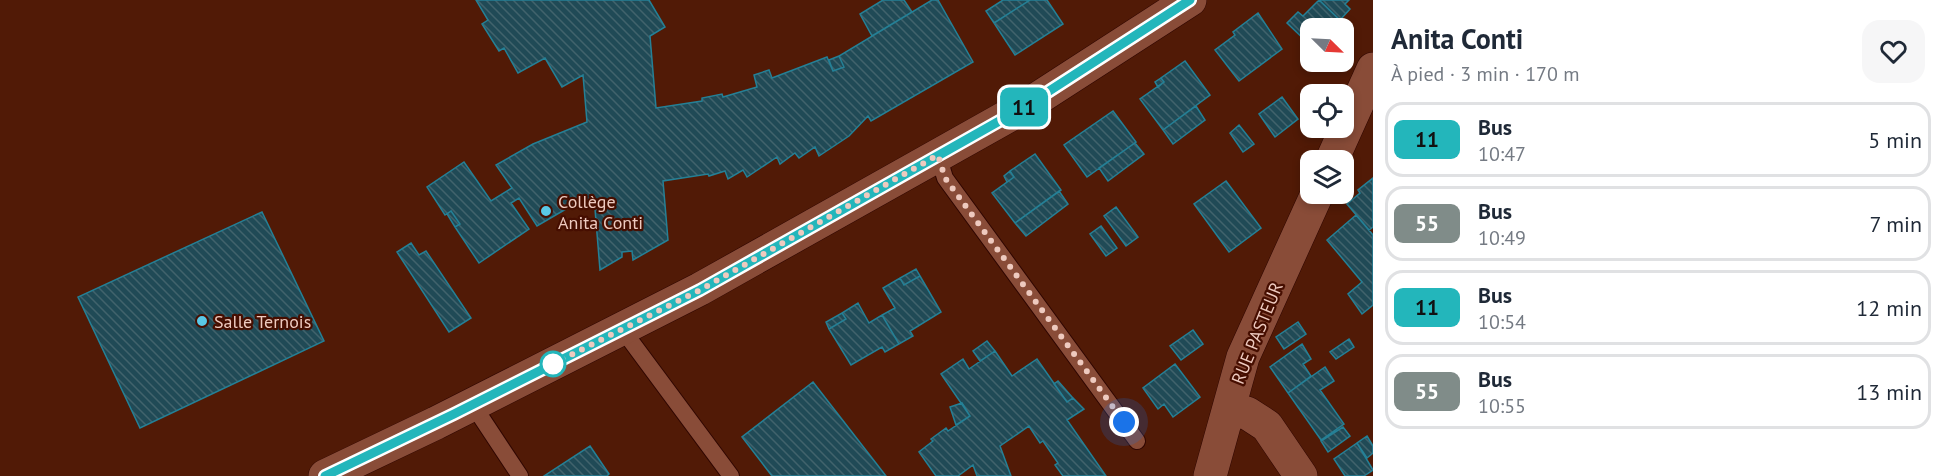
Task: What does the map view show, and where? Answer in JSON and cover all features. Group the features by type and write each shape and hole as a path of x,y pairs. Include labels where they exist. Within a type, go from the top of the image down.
{"street":[{"path":"325,476 700,290 1026,106 1190,0"},
{"path":"1337,150 1373,69"},
{"name":"RUE PASTEUR","path":"1210,476 1244,357 1313,204"},
{"path":"1228,410 1247,413 1267,426 1301,476"}],"lane":[{"path":"938,155 945,178 1137,441"},
{"path":"622,329 731,476"},
{"path":"472,405 520,476"}],"building":[{"path":"476,0 649,0 665,27 650,36 656,108 702,101 702,98 722,94 723,97 757,87 754,75 769,70 772,78 827,57 833,71 844,67 839,56 932,0 938,0 973,62 871,121 868,116 849,136 819,156 815,147 799,158 795,153 780,164 777,157 747,177 743,170 728,179 725,171 709,176 708,174 663,181 668,240 633,260 632,251 622,252 622,257 600,270 594,197 566,209 537,226 519,198 511,203 529,229 479,263 455,227 460,224 451,211 445,215 427,187 464,162 491,201 512,188 496,165 533,144 587,122 583,75 562,87 545,58 518,73 504,48 499,51 482,24 488,20"},
{"path":"883,0 904,0 912,12 872,36 860,14"},
{"path":"1003,0 1030,0 994,23 986,11"},
{"path":"1030,0 1047,0 1063,24 1015,55 994,23"},
{"path":"1319,0 1349,0 1345,4 1350,9 1342,18 1338,18"},
{"path":"1319,0 1338,18 1300,18 1300,35 1287,23 1298,12 1303,16"},
{"path":"1258,13 1282,49 1239,81 1215,50 1235,35 1233,32"},
{"path":"839,56 844,67 833,71 829,60"},
{"path":"1185,61 1210,95 1163,130 1140,99 1164,82 1161,78"},
{"path":"1161,78 1164,82 1158,87 1155,82"},
{"path":"1282,97 1298,119 1275,137 1259,114"},
{"path":"1196,106 1205,120 1173,144 1163,130"},
{"path":"1113,111 1136,142 1087,177 1064,145"},
{"path":"1239,125 1254,144 1243,152 1230,133"},
{"path":"1135,143 1144,154 1108,181 1099,168"},
{"path":"1035,154 1061,190 1015,223 992,193 1014,177 1010,171"},
{"path":"1010,171 1014,177 1007,182 1004,176"},
{"path":"1373,178 1373,227 1369,230 1347,204 1354,204 1354,198 1360,193 1358,190"},
{"path":"1226,181 1261,228 1229,252 1194,204"},
{"path":"1059,191 1068,204 1026,236 1015,223"},
{"path":"1116,207 1138,237 1126,246 1104,216"},
{"path":"451,211 460,224 455,227 447,214"},
{"name":"Salle Ternois","path":"262,212 324,341 140,428 78,297"},
{"path":"1356,215 1373,235 1373,305 1362,314 1348,294 1362,282 1327,240"},
{"path":"1101,226 1117,248 1106,256 1090,234"},
{"path":"411,243 419,255 426,251 471,318 449,332 397,252"},
{"path":"916,269 920,276 904,285 900,278"},
{"path":"920,276 941,312 910,331 913,336 899,344 882,315 895,308 883,288 900,278 904,285"},
{"path":"858,303 869,323 882,315 899,344 885,352 882,347 851,365 829,329 846,319 842,313"},
{"path":"842,313 846,319 829,329 826,322"},
{"path":"1298,322 1306,334 1284,349 1276,337"},
{"path":"1193,330 1203,344 1181,360 1170,346"},
{"path":"1349,339 1354,347 1336,359 1330,352"},
{"path":"987,341 995,351 980,361 973,351"},
{"path":"1302,344 1311,359 1303,364 1311,376 1288,393 1270,367"},
{"path":"995,351 1012,376 1037,359 1067,402 1073,398 1084,409 1067,420 1106,476 1063,476 1055,465 1058,463 1043,441 1040,443 1029,426 1000,446 1011,476 977,476 973,465 958,476 936,476 919,452 946,428 948,431 970,416 941,374 963,359 969,369"},
{"path":"1175,364 1200,397 1173,417 1164,404 1158,409 1143,388"},
{"path":"1325,367 1334,381 1320,390 1344,424 1321,440 1288,393"},
{"path":"1058,381 1073,398 1067,402 1054,384"},
{"path":"813,382 886,476 772,476 742,437"},
{"path":"962,403 970,416 956,425 950,407"},
{"path":"1343,427 1350,436 1328,452 1321,441"},
{"path":"1367,436 1373,446 1373,453 1367,458 1357,443"},
{"path":"1357,443 1373,470 1364,476 1345,476 1334,459"},
{"path":"590,446 609,474 607,476 544,476"}],"bus line":[{"name":"11","path":"325,476 700,290 1026,106 1190,0"}],"place":[{"name":"Collège Anita Conti","path":"546,211"},
{"name":"Salle Ternois","path":"202,321"}],"route":[{"path":"553,364 700,290 938,155 945,178 1124,422"}]}
